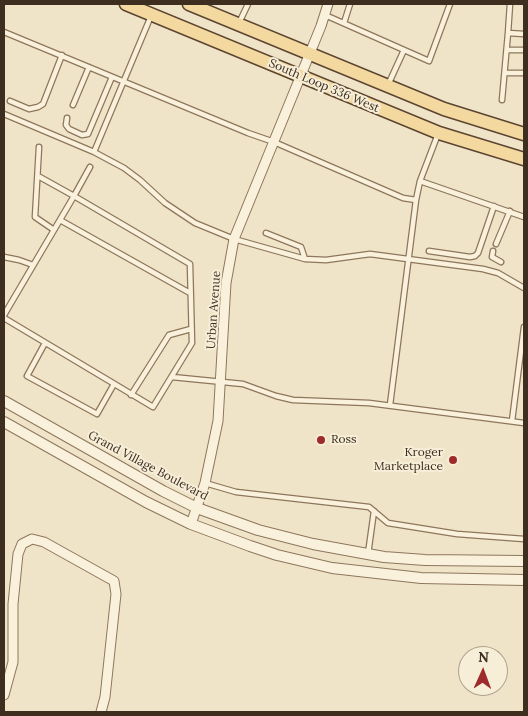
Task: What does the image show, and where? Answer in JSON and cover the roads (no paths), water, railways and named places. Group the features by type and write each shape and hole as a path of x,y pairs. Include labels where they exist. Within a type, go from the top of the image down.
{"main road":[{"name":"South Loop 336 West","path":"126,4 439,133 524,159"},
{"name":"South Loop 336 West","path":"189,4 444,109 524,134"}],"street":[{"name":"Urban Avenue","path":"191,524 205,483 216,439 222,382 226,283 234,239 310,54 328,4"},
{"path":"8,404 4,421 146,502 191,524 242,544 277,555 332,568 421,578 524,580"},
{"name":"Grand Village Boulevard","path":"8,404 197,508 285,538 368,555 424,560 524,561"},
{"path":"100,477 109,461"},
{"path":"4,695 13,662 13,604 18,554 22,544 32,539 44,542 114,581 116,594 105,697 101,712"},
{"path":"364,572 368,555"}],"lane":[{"path":"239,24 248,4"},
{"path":"344,24 350,4"},
{"path":"325,15 429,61 450,4"},
{"path":"502,100 510,4"},
{"path":"94,152 152,14"},
{"path":"4,32 274,142 403,198 416,200"},
{"path":"508,33 524,34"},
{"path":"387,86 404,50"},
{"path":"507,50 524,50"},
{"path":"10,101 29,109 38,108 43,104 62,56"},
{"path":"73,105 89,67"},
{"path":"505,73 524,73"},
{"path":"67,118 66,125 69,129 82,135 88,134 112,77"},
{"path":"4,114 94,152 124,168 165,203 195,223 234,239 305,259 326,260 370,254 490,271 510,279 524,288"},
{"path":"390,405 416,200 420,181 439,133"},
{"path":"39,147 34,216 54,230"},
{"path":"38,176 74,196 190,264 192,343 153,408 4,316 74,196 90,167"},
{"path":"420,181 524,217"},
{"path":"429,252 475,256 478,253 494,206"},
{"path":"496,244 510,211"},
{"path":"60,220 190,293"},
{"path":"266,232 301,247 305,259"},
{"path":"493,251 492,257 501,262"},
{"path":"4,258 19,260 33,265"},
{"path":"512,421 524,327"},
{"path":"131,394 169,335 191,329"},
{"path":"45,343 27,376 97,414 114,384"},
{"path":"172,377 243,384 293,400 390,405 524,422"},
{"path":"205,483 236,492 369,507 388,523 456,534 524,539"},
{"path":"368,555 374,511"}],"place":[{"name":"Ross","path":"321,440"},
{"name":"Kroger Marketplace","path":"453,460"}]}
